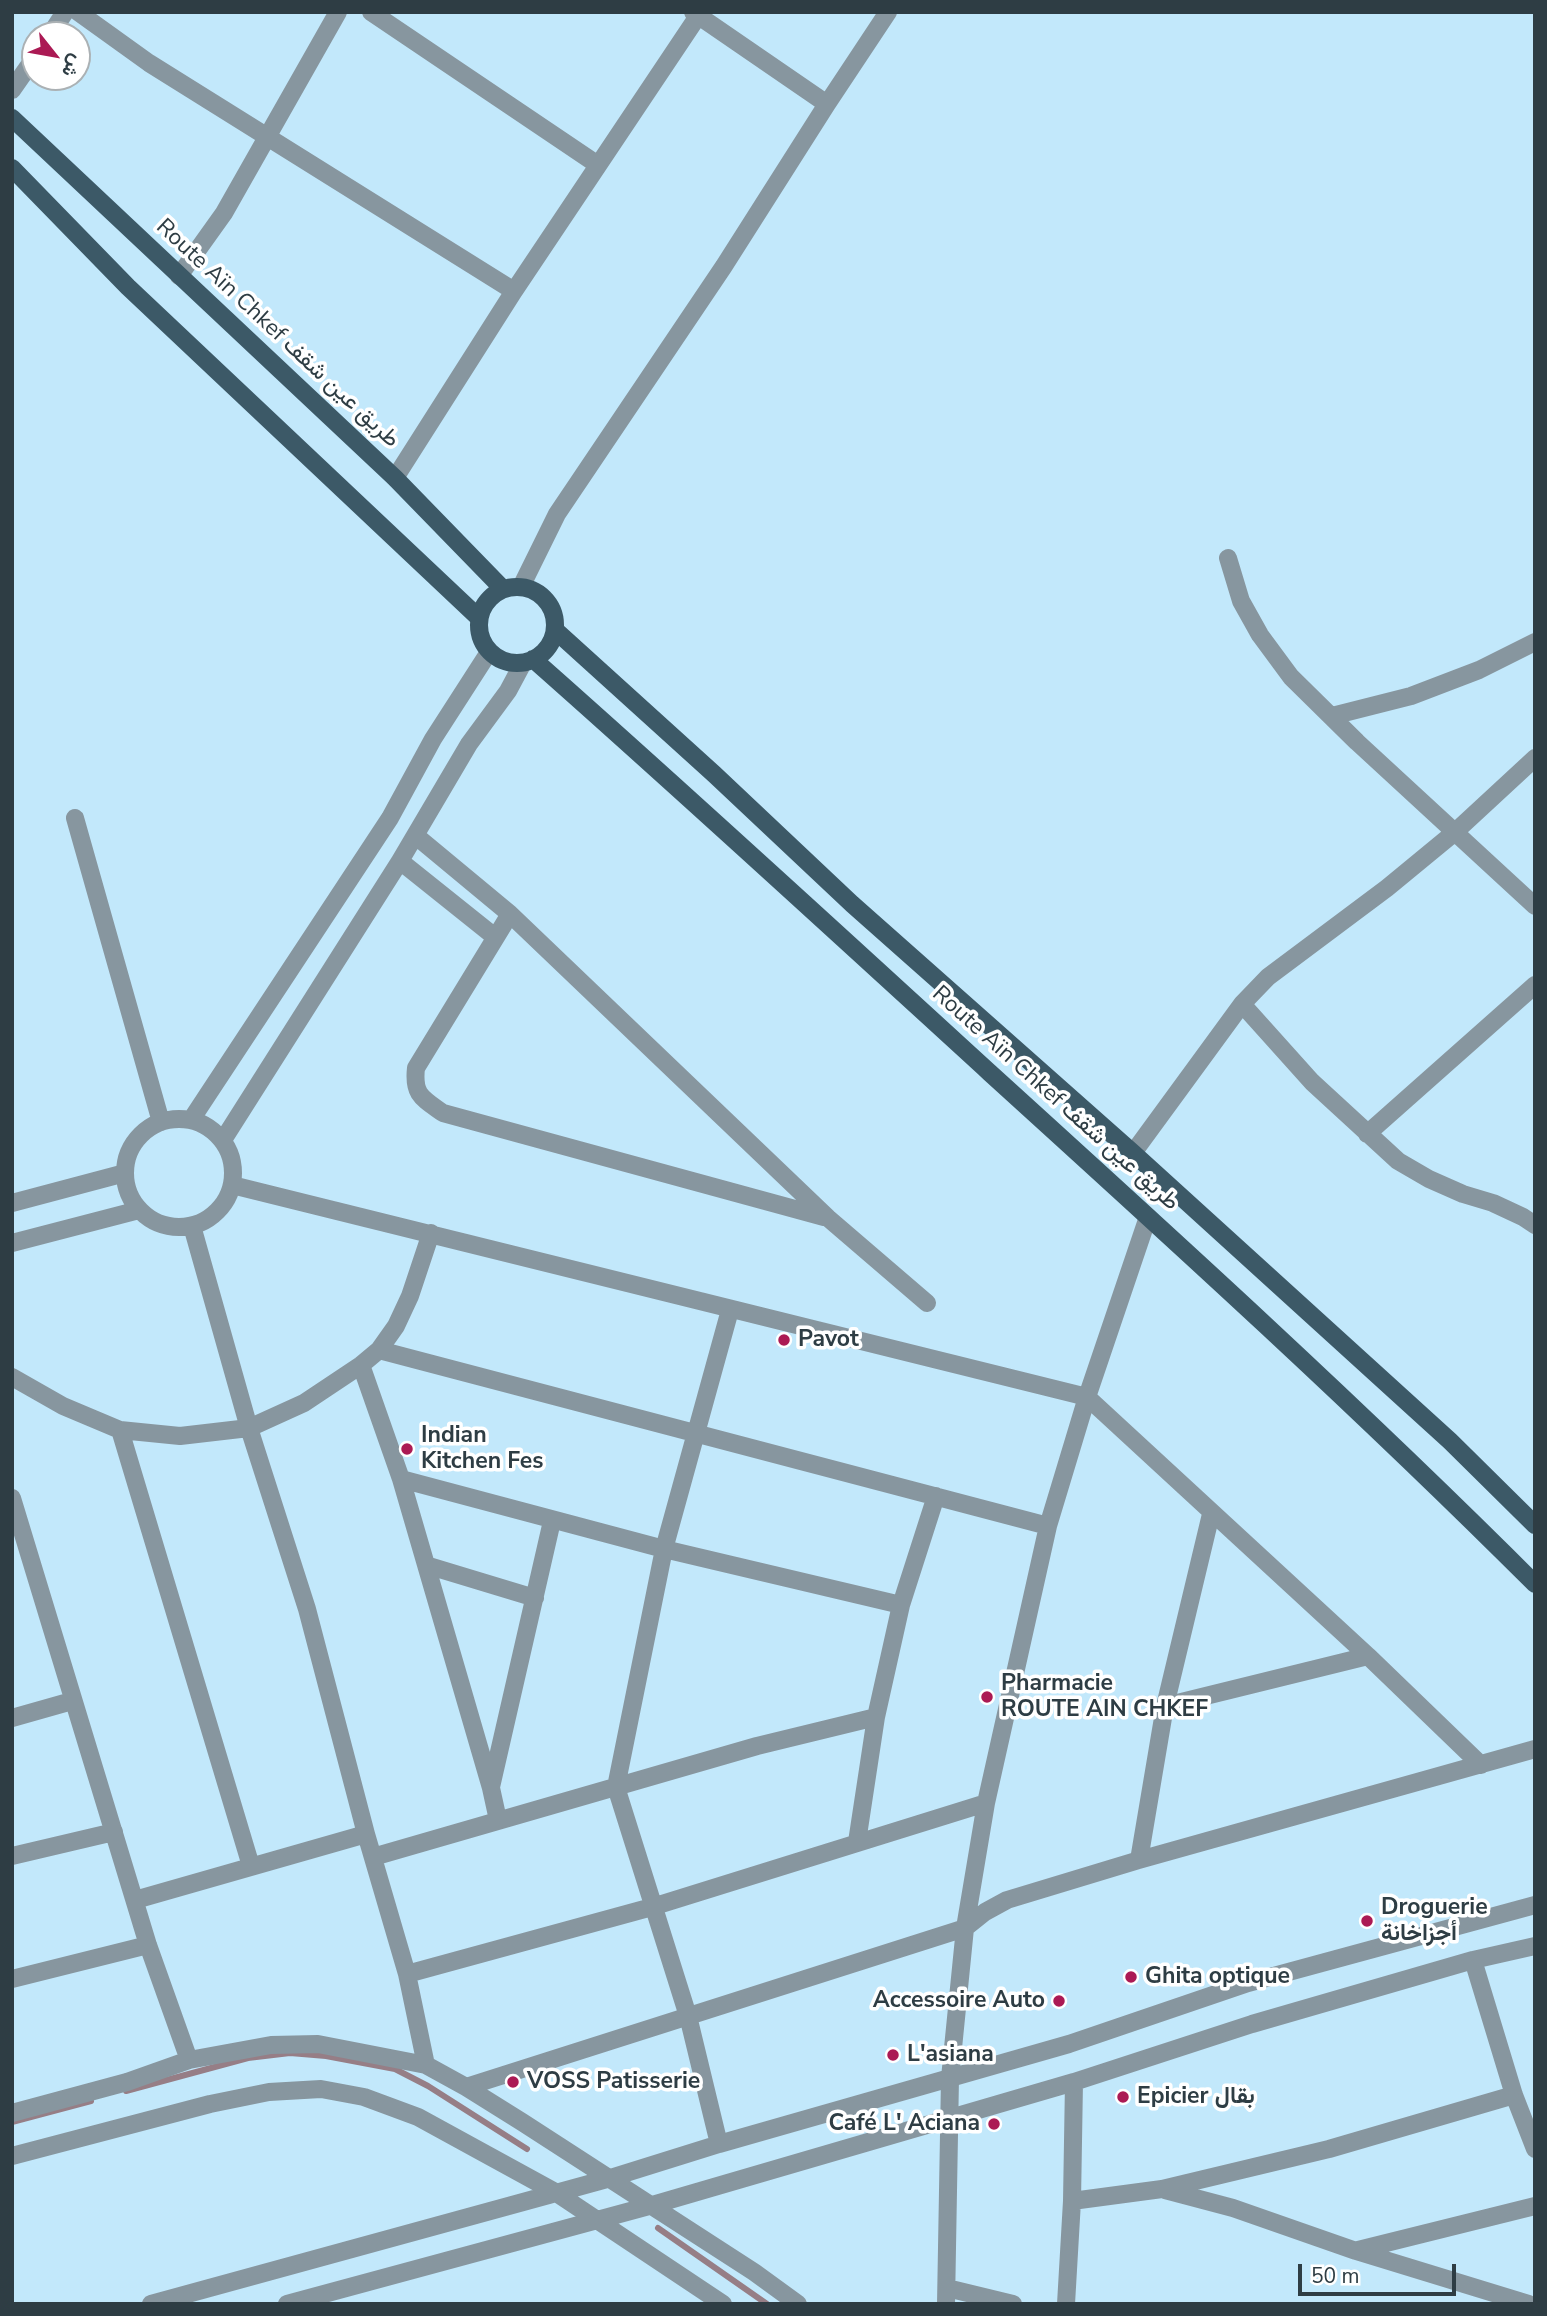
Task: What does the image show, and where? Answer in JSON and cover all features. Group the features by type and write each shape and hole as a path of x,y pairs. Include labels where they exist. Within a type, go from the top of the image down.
{"main road":[{"name":"Route Aïn Chkef طريق عين شقف","path":"12,118 512,588"},
{"path":"12,168 128,287 479,618"},
{"path":"512,588 536,591 545,599 553,613 555,630 547,647 528,661 507,662 489,652 481,638 479,618 487,600 512,588"},
{"name":"Route Aïn Chkef طريق عين شقف","path":"555,630 852,904 1133,1153 1450,1441 1535,1525"},
{"name":"Route Aïn Chkef طريق عين شقف","path":"528,661 693,800 1148,1217 1432,1483 1535,1584"}],"street":[{"path":"78,12 149,63 270,136 514,291"},
{"path":"179,276 224,213 338,12"},
{"path":"371,12 598,165"},
{"path":"512,588 557,514 724,265 888,12"},
{"path":"394,478 696,14 827,104"},
{"path":"1228,558 1241,601 1260,635 1291,677 1357,742 1535,906"},
{"path":"1332,716 1411,696 1479,670 1535,642"},
{"path":"191,1120 390,818 433,739 489,652"},
{"path":"223,1140 416,836 469,744 528,661"},
{"path":"1133,1153 1242,1004 1268,977 1387,888 1535,758"},
{"path":"75,818 161,1122"},
{"path":"416,836 510,915 828,1218 927,1303"},
{"path":"400,861 495,937"},
{"path":"510,915 416,1068 414,1084 420,1097 443,1113 828,1218"},
{"path":"1367,1134 1535,985"},
{"path":"1242,1004 1312,1082 1398,1161 1429,1179 1463,1194 1493,1203 1535,1225"},
{"path":"173,1119 191,1120 209,1127 223,1140 232,1158 232,1185 220,1209 204,1221 192,1226 167,1226 152,1220 139,1210 127,1189 127,1159 132,1145 142,1133 161,1122 173,1119"},
{"path":"12,1203 125,1173"},
{"path":"232,1185 1087,1397 1368,1656 1481,1765"},
{"path":"12,1243 139,1210"},
{"path":"1013,2304 947,2296 950,2078 965,1928 986,1803 1048,1527 1087,1397 1148,1217"},
{"path":"192,1226 249,1429 307,1609 366,1834 407,1975 426,2065"},
{"path":"12,1377 63,1406 121,1430 180,1436 249,1429 304,1403 379,1350 396,1326 410,1296 431,1233"},
{"path":"719,2144 688,2016 616,1787 664,1549 730,1310"},
{"path":"379,1350 1048,1527"},
{"path":"361,1365 401,1479 498,1820"},
{"path":"121,1430 251,1866"},
{"path":"401,1479 552,1521 901,1605"},
{"path":"857,1842 876,1717 901,1605 936,1496"},
{"path":"13,1501 148,1945 189,2060"},
{"path":"1139,1860 1165,1706 1211,1514"},
{"path":"491,1788 552,1521"},
{"path":"426,1565 535,1598"},
{"path":"1165,1706 1368,1656"},
{"path":"12,1718 72,1701"},
{"path":"373,1857 757,1746 876,1717"},
{"path":"466,2087 965,1928 985,1912 1007,1900 1139,1860 1535,1749"},
{"path":"407,1975 652,1908 986,1803"},
{"path":"12,1857 114,1832"},
{"path":"135,1900 366,1834"},
{"path":"151,2304 607,2179 719,2144 1069,2044 1248,1983 1535,1905"},
{"path":"12,1979 148,1945"},
{"path":"287,2304 597,2221 1073,2082 1252,2024 1473,1960 1535,1947"},
{"path":"1473,1960 1514,2095 1535,2149"},
{"path":"12,2113 127,2082 189,2060 271,2045 318,2044 426,2065 466,2087 754,2272 799,2304"},
{"path":"1066,2304 1072,2201 1073,2082"},
{"path":"12,2156 210,2104 269,2092 321,2089 365,2096 418,2116 555,2192 723,2304"},
{"path":"1072,2201 1162,2189 1329,2149 1514,2095"},
{"path":"1162,2189 1233,2208 1356,2251 1529,2304"},
{"path":"1356,2251 1535,2206"},
{"path":"326,2293 343,2304"}],"waterway":[{"path":"126,2091 248,2058 290,2053 326,2056 395,2069 428,2086 527,2149"},
{"path":"12,2122 91,2101"},
{"path":"658,2228 767,2304"}],"place":[{"name":"Pavot","path":"784,1340"},
{"name":"Indian Kitchen Fes","path":"407,1449"},
{"name":"Pharmacie ROUTE AIN CHKEF","path":"987,1697"},
{"name":"Droguerie أجزاخانة","path":"1367,1921"},
{"name":"Ghita optique","path":"1131,1977"},
{"name":"Accessoire Auto","path":"1059,2001"},
{"name":"L'asiana","path":"893,2055"},
{"name":"VOSS Patisserie","path":"513,2082"},
{"name":"Epicier بقال","path":"1123,2097"},
{"name":"Café L' Aciana","path":"994,2124"}]}
